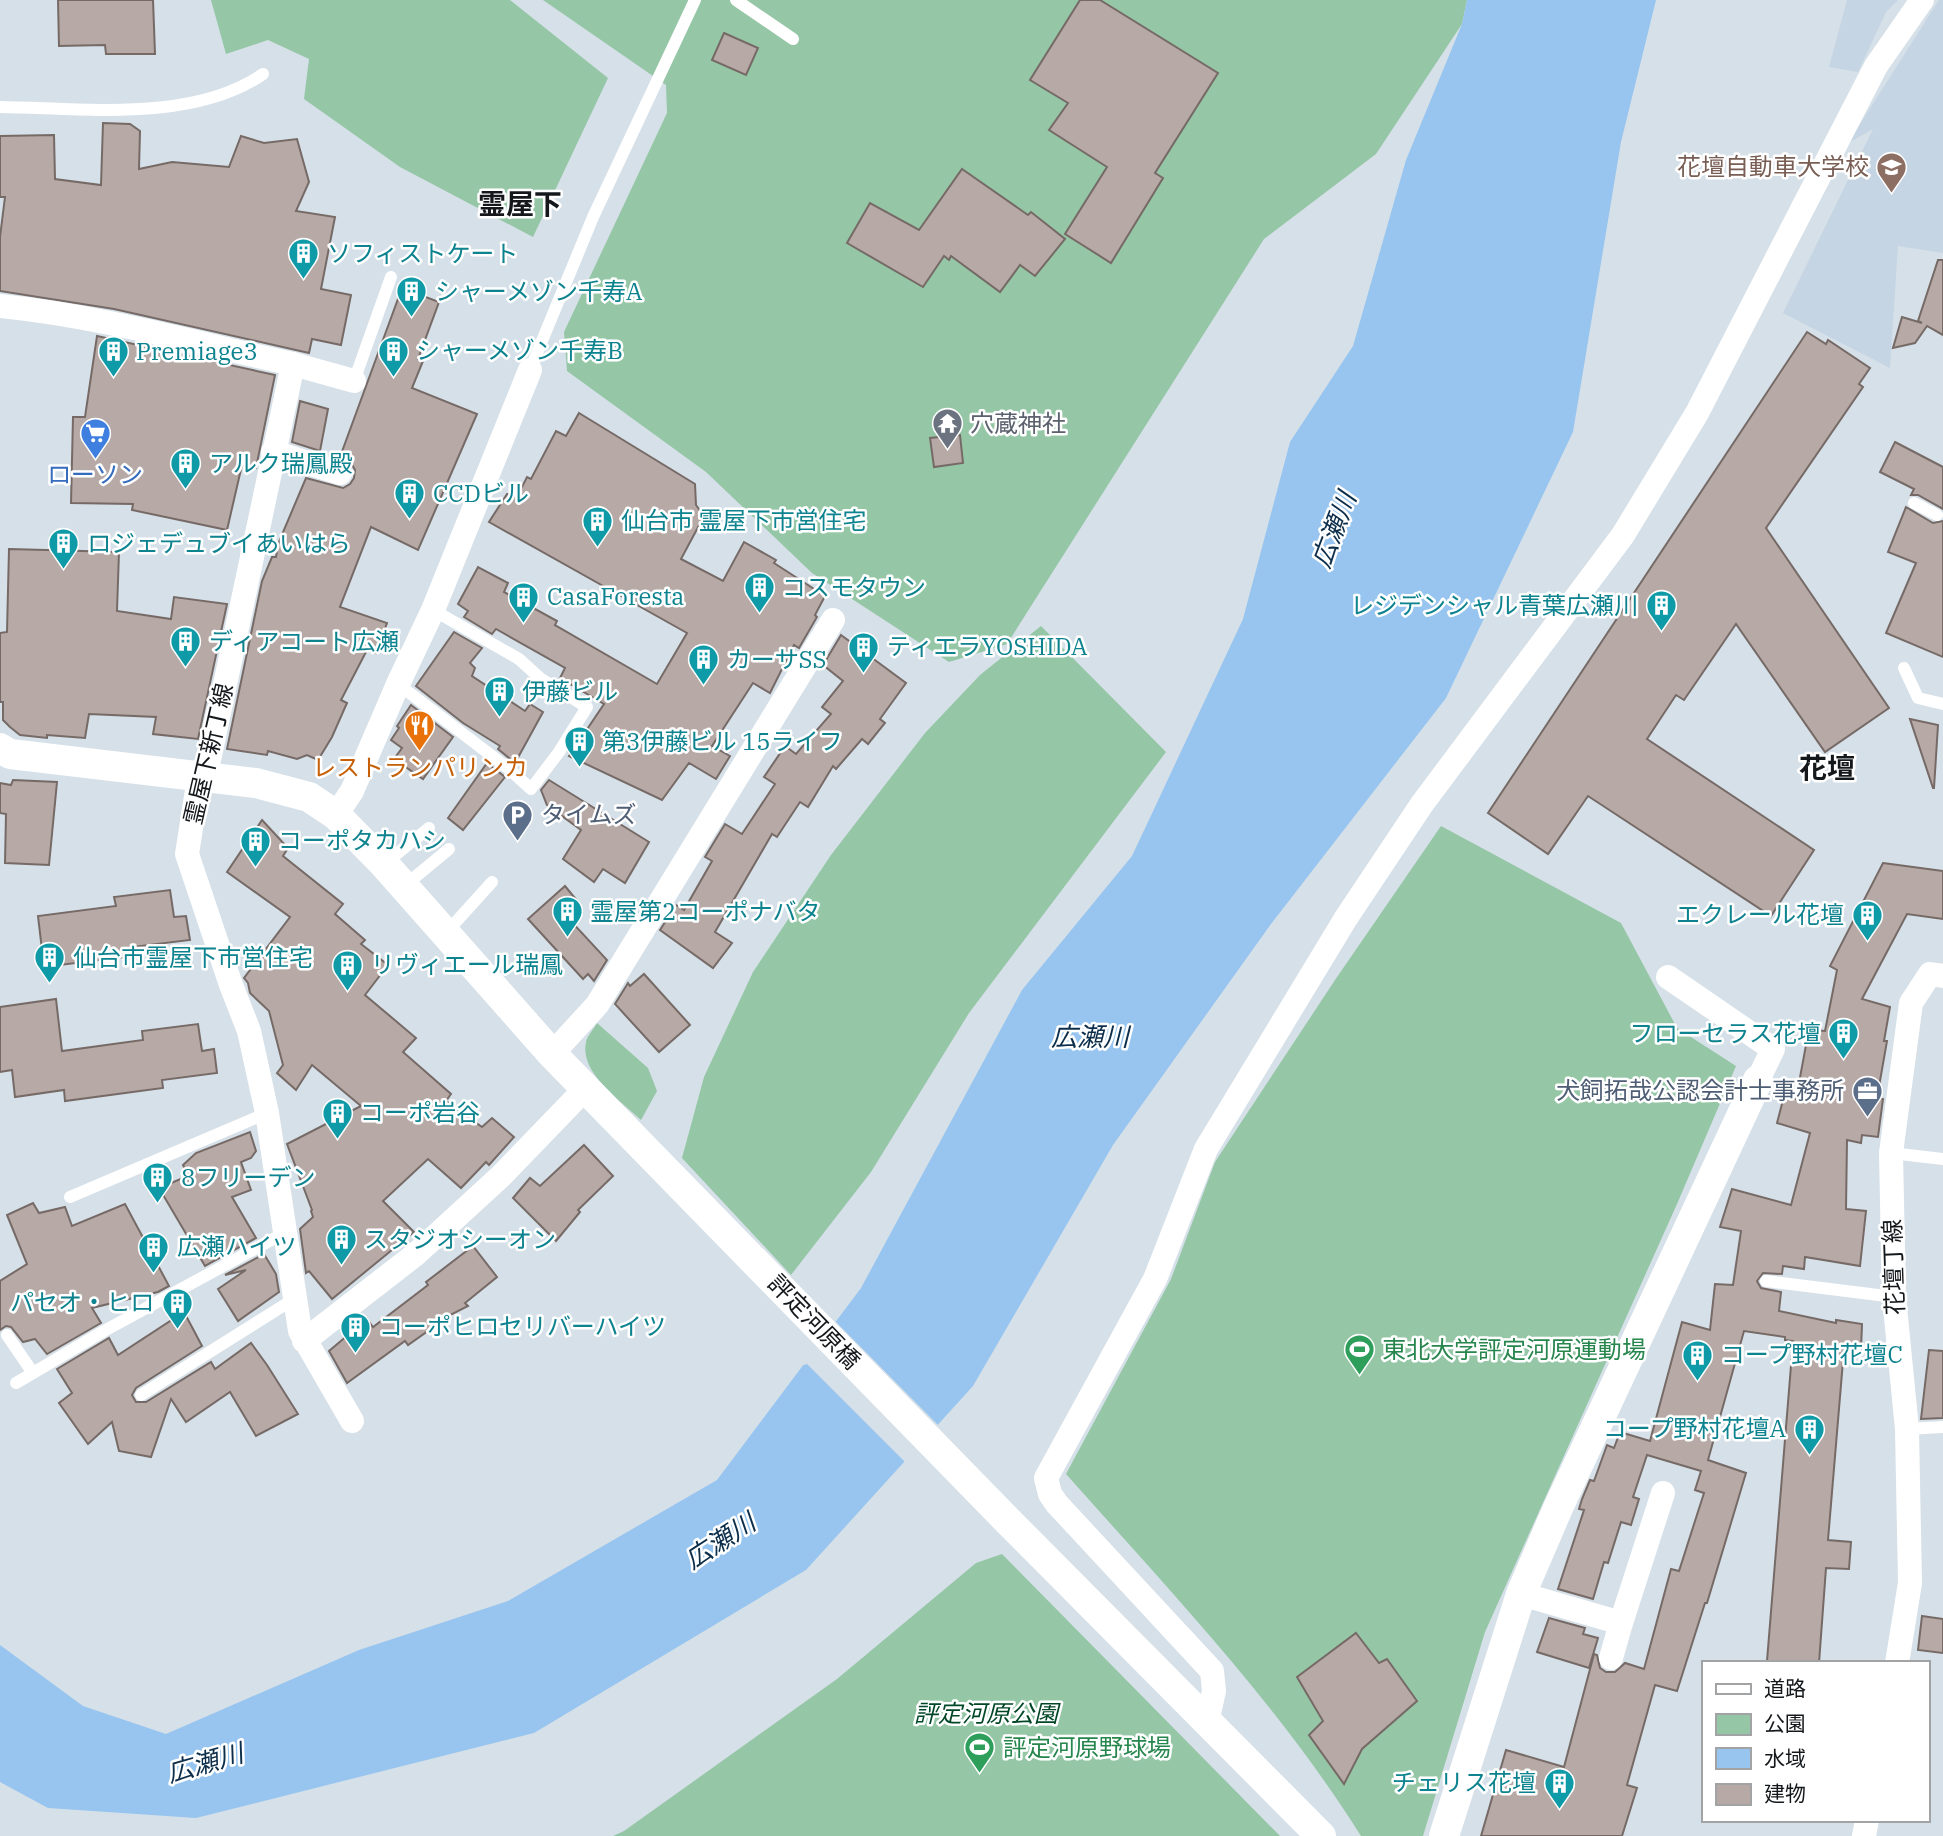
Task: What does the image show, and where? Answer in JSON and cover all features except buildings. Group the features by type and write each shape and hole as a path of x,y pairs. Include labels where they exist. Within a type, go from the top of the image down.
{"street":[{"path":"1207,1722 1214,1690 1212,1671 1057,1504 1050,1494 1046,1478 1155,1279 1206,1149 1346,918 1422,804 1623,535 1696,413 1876,66 1922,0"},
{"path":"0,306 141,330 293,364 354,381"},
{"name":"霊屋下新丁線","path":"293,364 209,760 201,776 187,854 249,1031 267,1113 300,1331 352,1421"},
{"path":"336,815 352,791 433,610 530,370"},
{"path":"273,452 340,473"},
{"path":"552,1054 597,1005 833,620"},
{"name":"評定河原橋","path":"0,748 10,754 256,783 309,797 336,815 384,864 552,1054 1321,1836"},
{"name":"花壇丁線","path":"1897,1661 1910,1583 1907,1429 1894,1297 1891,1153 1911,1003 1930,974 1943,976"},
{"path":"1444,1836 1521,1594 1558,1508 1773,1049 1668,977"},
{"path":"304,1341 416,1254 502,1175 586,1088"},
{"path":"1611,1658 1663,1493"},
{"path":"1521,1594 1621,1623"}],"lane":[{"path":"530,370 593,217 695,0"},
{"path":"736,0 793,39"},
{"path":"0,107 148,109 183,105 243,88 263,74"},
{"path":"354,381 391,277"},
{"path":"1914,503 1940,516 1943,503"},
{"path":"398,684 531,789 559,752 587,707 541,679 519,659 433,610"},
{"path":"1904,668 1918,698 1943,705"},
{"path":"384,864 429,828"},
{"path":"403,887 449,849"},
{"path":"445,934 492,882"},
{"path":"70,1197 267,1113"},
{"path":"1891,1153 1943,1159"},
{"path":"16,1383 104,1331 284,1233"},
{"path":"1766,1281 1894,1297"},
{"path":"141,1395 295,1299"},
{"path":"7,1335 33,1373"},
{"path":"1907,1429 1943,1427"}],"shaded area":[{"path":"1847,0 1898,0 1886,12 1858,72 1829,67"},
{"name":"花壇自動車大学校","path":"1939,0 1943,0 1943,253 1898,246 1890,368 1783,313 1873,129 1848,143"}],"green space":[{"path":"211,0 510,0 608,78 533,237 400,167 304,99 309,59 268,40 226,54"},
{"path":"543,0 1467,0 1462,24 1376,154 1264,239 1007,644 949,662 812,573 706,472 567,371 564,332 667,113 666,85"},
{"path":"1041,626 1166,752 969,1013 871,1172 791,1275 682,1158 704,1077 753,972 831,855 925,733 980,675"},
{"name":"東北大学評定河原運動場","path":"1441,826 1621,923 1677,1028 1736,1066 1485,1632 1423,1836 1361,1836 1329,1787 1259,1694 1066,1474 1171,1279 1215,1162"},
{"path":"597,1023 648,1068 657,1091 641,1120 613,1096 589,1065 586,1042"},
{"name":"評定河原公園","path":"1002,1554 1280,1836 613,1836 624,1831 837,1679 976,1563"}],"water":[{"name":"広瀬川","path":"1467,0 1656,0 1621,142 1573,432 1446,698 1271,924 1113,1145 973,1386 806,1570 534,1733 196,1818 48,1808 0,1782 0,1645 83,1706 166,1734 359,1650 508,1601 717,1480 861,1288 1022,990 1132,856 1243,619 1290,442 1353,346 1406,160 1462,24"}],"pier":[{"path":"833,1319 940,1427 907,1464 807,1364 797,1367"}],"place":[{"name":"花壇自動車大学校","path":"1892,194"},
{"name":"ソフィストケート","path":"304,281"},
{"name":"シャーメゾン千寿A","path":"412,319"},
{"name":"シャーメゾン千寿B","path":"393,378"},
{"name":"Premiage3","path":"113,379"},
{"name":"穴蔵神社","path":"947,451"},
{"name":"ローソン","path":"95,460"},
{"name":"アルク瑞鳳殿","path":"186,491"},
{"name":"CCDビル","path":"410,521"},
{"name":"仙台市 霊屋下市営住宅","path":"598,548"},
{"name":"ロジェデュブイあいはら","path":"64,571"},
{"name":"コスモタウン","path":"759,615"},
{"name":"CasaForesta","path":"524,624"},
{"name":"レジデンシャル青葉広瀬川","path":"1661,633"},
{"name":"ディアコート広瀬","path":"186,669"},
{"name":"ティエラYOSHIDA","path":"864,674"},
{"name":"カーサSS","path":"704,687"},
{"name":"伊藤ビル","path":"499,719"},
{"name":"レストランパリンカ","path":"420,753"},
{"name":"第3伊藤ビル 15ライフ","path":"579,769"},
{"name":"タイムズ","path":"518,842"},
{"name":"コーポタカハシ","path":"255,868"},
{"name":"霊屋第2コーポナバタ","path":"567,939"},
{"name":"エクレール花壇","path":"1867,942"},
{"name":"仙台市霊屋下市営住宅","path":"50,985"},
{"name":"リヴィエール瑞鳳","path":"348,992"},
{"name":"フローセラス花壇","path":"1844,1061"},
{"name":"犬飼拓哉公認会計士事務所","path":"1867,1118"},
{"name":"コーポ岩谷","path":"337,1140"},
{"name":"8フリーデン","path":"158,1205"},
{"name":"スタジオシーオン","path":"341,1267"},
{"name":"広瀬ハイツ","path":"154,1274"},
{"name":"パセオ・ヒロ","path":"177,1330"},
{"name":"コーポヒロセリバーハイツ","path":"356,1354"},
{"name":"東北大学評定河原運動場","path":"1359,1377"},
{"name":"コープ野村花壇C","path":"1698,1382"},
{"name":"コープ野村花壇A","path":"1809,1456"},
{"name":"評定河原野球場","path":"980,1775"},
{"name":"チェリス花壇","path":"1559,1810"}],"district":[{"name":"霊屋下","path":"520,204"},
{"name":"花壇","path":"1827,768"}]}
